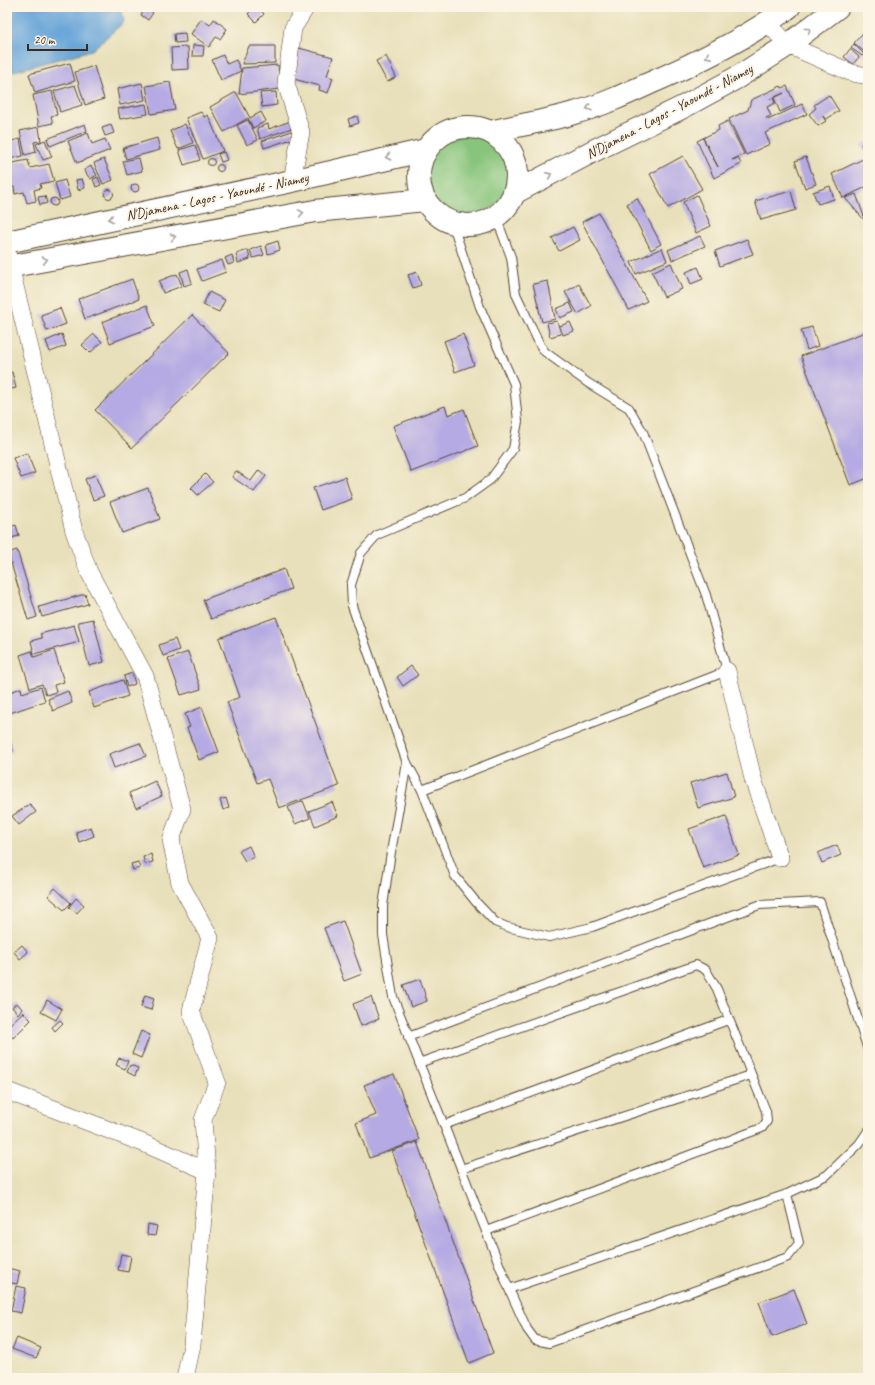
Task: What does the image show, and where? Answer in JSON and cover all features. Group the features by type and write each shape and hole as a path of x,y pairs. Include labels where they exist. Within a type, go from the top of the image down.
{"highway":[{"name":"N'Djamena - Lagos - Yaoundé - Niamey","path":"491,132 573,114 604,104 674,73 730,45 769,15 789,7"},
{"name":"N'Djamena - Lagos - Yaoundé - Niamey","path":"514,193 731,81 788,45 838,7"},
{"path":"462,127 477,127 491,132 502,140 511,151 516,165 518,179 514,193 507,206 496,217 482,223 467,225 452,222 441,217 425,200 420,188 419,175 421,162 426,150 436,138 448,130 462,127"},
{"name":"N'Djamena - Lagos - Yaoundé - Niamey","path":"7,242 292,181 426,150"},
{"name":"N'Djamena - Lagos - Yaoundé - Niamey","path":"8,262 315,211 425,200"}],"street":[{"path":"292,181 300,132 286,83 293,28 306,7"},
{"path":"769,15 788,45 852,73 868,76"},
{"path":"8,262 74,530 89,572 145,676 182,809 171,840 180,883 210,938 191,1011 217,1082 203,1120 206,1171 192,1345 185,1378"},
{"path":"727,671 753,779 780,858"},
{"path":"7,1091 143,1143 206,1171"}],"lane":[{"path":"422,790 727,671 706,595 643,432 629,408 588,383 545,352 540,345 516,294 511,257 496,217"},
{"path":"452,222 480,307 514,384 518,420 513,448 490,480 465,498 377,534 361,553 351,585 352,606 407,763 422,790 455,876 476,902 495,922 507,927 549,938 592,927 780,858"},
{"path":"407,763 391,852 383,913 384,935 392,997 509,1289 527,1329 535,1340 550,1343 788,1257 799,1243 787,1194"},
{"path":"408,1037 758,905 820,902 868,1050"},
{"path":"419,1063 696,965 706,970 717,988 728,1020 766,1111 767,1121 762,1128 486,1231"},
{"path":"444,1125 728,1020"},
{"path":"461,1169 751,1075"},
{"path":"509,1289 787,1194 827,1175 859,1144 868,1131"}],"green space":[{"path":"468,134 484,137 497,146 506,159 509,175 506,191 497,204 484,213 468,216 452,213 439,204 430,191 427,175 430,159 439,146 452,137"}],"water":[{"path":"7,7 121,7 124,22 92,50 7,73"}],"building":[{"path":"146,7 153,13 148,20 141,15"},
{"path":"254,7 258,7 264,14 256,22 248,14"},
{"path":"201,19 210,25 214,19 227,29 220,39 216,37 209,47 191,34"},
{"path":"868,27 868,55 854,43"},
{"path":"185,33 186,42 175,43 174,34"},
{"path":"854,44 864,54 862,56 851,48"},
{"path":"193,45 204,46 203,56 192,56"},
{"path":"249,46 275,46 275,63 242,64"},
{"path":"188,47 189,69 172,70 171,48"},
{"path":"299,48 333,57 327,76 333,78 328,93 319,90 320,86 290,78"},
{"path":"850,49 859,57 853,64 844,57"},
{"path":"223,55 227,64 236,60 241,71 221,80 212,60"},
{"path":"386,56 396,77 387,82 376,61"},
{"path":"70,63 75,81 35,93 29,74"},
{"path":"278,65 280,89 239,94 242,68"},
{"path":"94,66 104,99 85,105 75,72"},
{"path":"170,82 175,110 151,114 146,86"},
{"path":"142,83 145,100 120,105 117,89"},
{"path":"75,85 82,105 60,112 54,91"},
{"path":"781,86 782,88 787,86 795,105 780,112 774,98 784,93 770,99 773,98 775,103 767,107 771,116 766,118 768,120 802,104 807,114 765,133 770,144 746,155 729,119 748,110 751,100"},
{"path":"52,91 57,115 51,116 53,123 39,126 33,95"},
{"path":"236,92 250,118 261,112 266,121 253,128 248,118 224,132 210,107"},
{"path":"276,92 277,105 262,107 260,93"},
{"path":"829,95 839,111 825,120 826,121 818,126 809,114 816,108 814,105"},
{"path":"146,104 148,114 120,119 118,109"},
{"path":"201,112 204,117 208,115 223,151 203,159 186,118"},
{"path":"357,116 359,123 350,126 348,119"},
{"path":"248,120 258,140 247,145 237,125"},
{"path":"293,120 295,127 260,139 257,128 268,124 269,129"},
{"path":"728,121 744,154 732,160 738,158 741,164 714,178 697,141 719,130 718,126"},
{"path":"85,124 87,131 50,146 47,139"},
{"path":"185,124 193,143 178,149 170,131"},
{"path":"111,125 114,133 105,136 102,128"},
{"path":"39,127 41,141 34,142 36,152 25,155 20,131"},
{"path":"292,131 295,138 264,148 262,141"},
{"path":"88,133 92,144 105,139 110,150 77,163 68,141"},
{"path":"157,138 160,150 126,159 123,148"},
{"path":"20,139 23,156 9,159 7,142"},
{"path":"45,140 52,157 43,160 36,144"},
{"path":"868,142 868,161 861,144"},
{"path":"195,145 200,160 184,165 179,150"},
{"path":"224,152 227,160 221,162 218,154"},
{"path":"683,156 702,189 668,208 650,174"},
{"path":"806,157 816,184 805,188 795,161"},
{"path":"139,158 142,171 127,175 123,161"},
{"path":"211,158 214,159 214,165 211,166 208,165 207,162 208,159"},
{"path":"104,159 113,180 103,184 94,163"},
{"path":"863,159 868,169 868,186 843,198 832,174"},
{"path":"28,160 30,168 49,164 54,181 40,184 41,188 34,190 36,201 27,203 24,192 15,194 14,187 11,187 7,164"},
{"path":"220,164 223,165 223,171 220,172 217,171 216,168 217,165"},
{"path":"91,166 97,175 90,179 84,170"},
{"path":"98,177 101,185 96,187 93,179"},
{"path":"82,179 85,188 78,190 76,180"},
{"path":"65,180 70,197 60,200 55,183"},
{"path":"133,184 137,184 139,188 137,192 133,192 131,190 131,186"},
{"path":"830,186 834,199 818,204 813,192"},
{"path":"107,190 111,190 113,194 111,198 107,198 105,196 105,192"},
{"path":"791,191 796,210 761,220 755,201"},
{"path":"856,194 866,222 845,198"},
{"path":"697,195 711,226 696,233 683,202"},
{"path":"45,196 47,203 40,205 38,197"},
{"path":"54,198 57,199 57,205 54,206 51,205 50,202 51,199"},
{"path":"637,198 661,244 651,250 627,204"},
{"path":"599,213 647,301 629,310 582,222"},
{"path":"573,227 580,240 559,251 552,238"},
{"path":"700,236 705,246 672,260 668,250"},
{"path":"747,239 753,254 720,266 715,251"},
{"path":"278,241 280,250 268,254 266,245"},
{"path":"261,246 264,255 253,258 250,250"},
{"path":"662,248 667,261 636,274 631,262"},
{"path":"248,250 250,259 238,263 236,254"},
{"path":"232,255 234,263 228,265 225,258"},
{"path":"222,260 226,272 202,281 197,269"},
{"path":"671,263 682,289 664,297 652,272"},
{"path":"698,267 703,279 691,284 686,272"},
{"path":"188,269 192,283 184,286 180,272"},
{"path":"417,272 421,285 413,288 408,275"},
{"path":"177,274 182,286 163,293 159,281"},
{"path":"132,279 139,299 85,319 78,299"},
{"path":"548,281 555,319 542,322 533,284"},
{"path":"579,284 591,306 578,314 565,292"},
{"path":"209,292 225,300 219,312 203,305"},
{"path":"570,303 574,312 560,318 556,309"},
{"path":"147,305 155,326 110,343 102,322"},
{"path":"60,308 66,324 47,331 41,315"},
{"path":"192,315 229,353 132,448 95,410"},
{"path":"557,321 561,334 550,337 547,323"},
{"path":"570,322 574,331 563,335 560,326"},
{"path":"812,327 818,346 807,350 801,330"},
{"path":"868,331 868,478 850,485 801,356"},
{"path":"62,334 66,346 50,352 46,341"},
{"path":"94,334 102,342 90,353 82,345"},
{"path":"463,334 474,365 455,372 444,341"},
{"path":"12,372 16,388 7,390 7,374"},
{"path":"445,406 448,415 464,409 478,446 411,472 393,426"},
{"path":"27,453 35,473 21,478 13,458"},
{"path":"259,470 266,476 254,492 232,477 236,471 251,481"},
{"path":"205,474 213,482 198,495 191,488"},
{"path":"95,475 104,496 93,500 85,479"},
{"path":"345,477 352,499 321,510 313,488"},
{"path":"148,488 160,519 122,533 110,502"},
{"path":"16,525 19,536 7,539 7,528"},
{"path":"17,550 37,617 28,620 8,553"},
{"path":"284,569 291,589 211,619 203,600"},
{"path":"85,594 88,604 42,617 39,607"},
{"path":"276,617 339,786 279,808 268,779 257,783 227,702 240,697 219,638"},
{"path":"93,619 104,662 89,666 78,622"},
{"path":"74,625 79,642 34,654 31,641 42,638 40,634"},
{"path":"175,639 179,650 163,656 159,645"},
{"path":"54,650 64,682 54,685 56,692 46,695 42,684 30,688 20,655 32,651 34,657"},
{"path":"188,652 201,689 181,695 168,659"},
{"path":"411,666 418,675 403,686 397,677"},
{"path":"132,673 135,684 127,687 124,676"},
{"path":"123,680 128,696 94,708 89,692"},
{"path":"41,687 45,701 7,714 7,696 11,695 10,692 21,688 22,693"},
{"path":"68,691 72,703 53,711 48,699"},
{"path":"202,707 219,752 199,760 187,728 190,727 185,714"},
{"path":"7,732 13,751 7,753"},
{"path":"140,743 146,756 114,768 109,754"},
{"path":"727,772 734,797 698,808 690,783"},
{"path":"155,781 162,796 136,808 129,793"},
{"path":"226,798 229,808 223,810 220,800"},
{"path":"303,801 310,818 295,824 288,807"},
{"path":"332,802 338,816 315,826 309,811"},
{"path":"30,804 36,812 19,825 12,816"},
{"path":"726,816 739,855 703,868 689,829"},
{"path":"91,827 94,836 79,842 76,832"},
{"path":"837,845 841,855 822,863 818,853"},
{"path":"249,846 254,857 245,861 239,851"},
{"path":"151,854 153,862 145,864 143,857"},
{"path":"138,862 140,868 133,870 131,864"},
{"path":"55,888 71,903 64,910 48,896"},
{"path":"76,898 84,905 77,913 69,907"},
{"path":"343,921 362,974 344,981 324,928"},
{"path":"22,945 28,952 20,959 14,952"},
{"path":"420,979 427,1001 411,1007 403,985"},
{"path":"145,995 154,998 151,1010 141,1007"},
{"path":"371,997 379,1019 361,1026 353,1004"},
{"path":"47,1000 62,1009 56,1020 41,1012"},
{"path":"17,1003 22,1009 18,1014 12,1007"},
{"path":"23,1012 31,1020 13,1038 7,1032 7,1027"},
{"path":"60,1020 63,1023 55,1031 52,1027"},
{"path":"141,1031 150,1035 141,1058 132,1054"},
{"path":"119,1058 128,1061 125,1069 116,1065"},
{"path":"130,1065 138,1068 135,1076 127,1072"},
{"path":"394,1074 419,1140 369,1158 356,1123 376,1115 364,1085"},
{"path":"417,1142 493,1353 469,1363 392,1151"},
{"path":"148,1224 157,1226 155,1236 147,1235"},
{"path":"121,1254 131,1256 128,1272 118,1270"},
{"path":"7,1268 20,1271 17,1284 7,1282"},
{"path":"16,1286 26,1288 21,1313 11,1311"},
{"path":"794,1289 807,1324 772,1337 759,1302"},
{"path":"17,1338 41,1348 36,1358 12,1349"}]}
